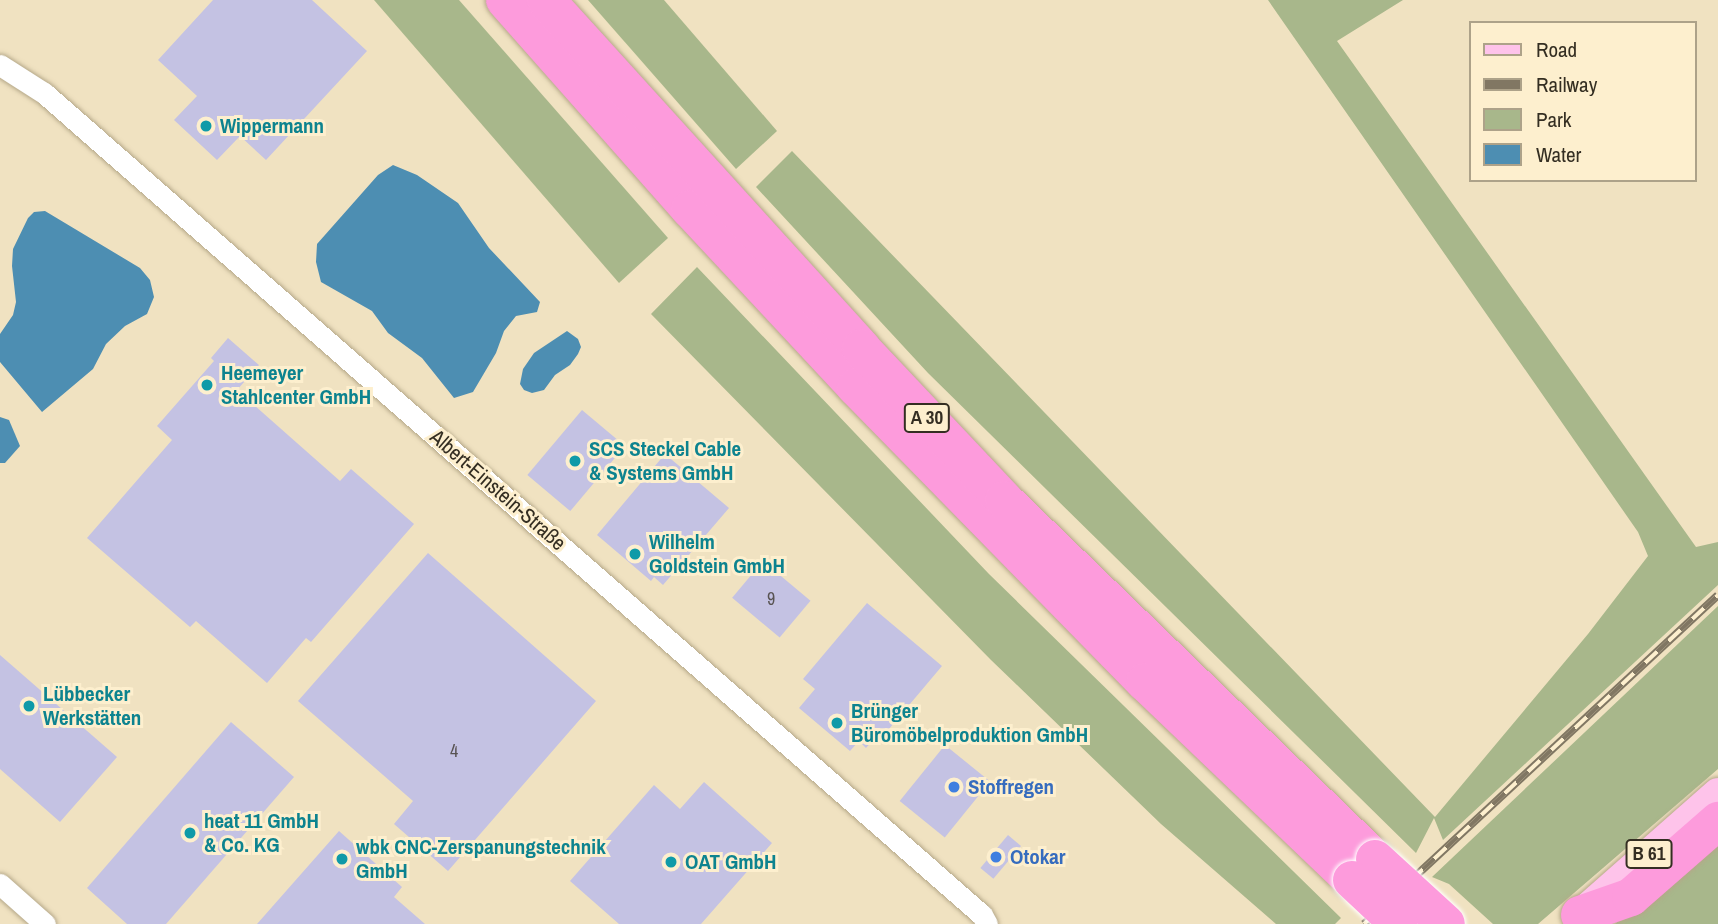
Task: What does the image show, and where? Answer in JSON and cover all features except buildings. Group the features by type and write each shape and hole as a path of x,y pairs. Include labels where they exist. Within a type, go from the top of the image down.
{"highway":[{"name":"A 30","path":"505,0 690,209 856,387 1145,682 1364,870 1446,924"},
{"name":"A 30","path":"546,0 861,348 1004,500 1364,870 1399,924"},
{"path":"1576,920 1631,897 1718,821"}],"main road":[{"name":"B 61","path":"1576,920 1718,794"}],"street":[{"name":"Albert-Einstein-Straße","path":"0,65 44,93 971,906 987,924"},
{"path":"0,884 45,924"}],"green space":[{"path":"374,0 459,0 668,238 619,283"},
{"path":"588,0 664,0 777,131 736,169"},
{"path":"1268,0 1403,0 1337,41 1696,547 1718,542 1718,585 1443,840 1434,818 1416,853 928,373 756,187 792,151 1435,817 1588,634 1648,556 1638,532"},
{"path":"697,267 989,574 1341,918 1335,924 1276,924 1161,824 991,660 651,314"},
{"path":"1718,606 1718,769 1538,924 1493,924 1449,884 1432,877"},
{"path":"1718,833 1718,924 1615,924 1715,835"}],"water":[{"path":"393,165 417,175 458,203 489,248 540,302 537,312 516,316 504,331 496,353 473,392 454,398 422,358 388,333 372,311 321,282 316,262 317,244 378,175"},
{"path":"45,211 140,268 150,280 154,297 147,314 125,326 106,344 93,369 42,412 0,362 0,334 13,315 16,302 13,249 28,218 34,212"},
{"path":"567,331 578,339 581,347 570,365 555,375 544,390 532,393 524,390 520,384 523,369 534,353"},
{"path":"0,417 9,420 20,446 5,463 0,463"}],"railway":[{"path":"1364,924 1718,595"}],"place":[{"name":"Wippermann","path":"206,126"},
{"name":"Heemeyer Stahlcenter GmbH","path":"207,385"},
{"name":"SCS Steckel Cable & Systems GmbH","path":"575,461"},
{"name":"Wilhelm Goldstein GmbH","path":"635,554"},
{"name":"Lübbecker Werkstätten","path":"29,706"},
{"name":"Brünger Büromöbelproduktion GmbH","path":"837,723"},
{"name":"Stoffregen","path":"954,787"},
{"name":"heat 11 GmbH & Co. KG","path":"190,833"},
{"name":"Otokar","path":"996,857"},
{"name":"wbk CNC-Zerspanungstechnik GmbH","path":"342,859"},
{"name":"OAT GmbH","path":"671,862"}]}
